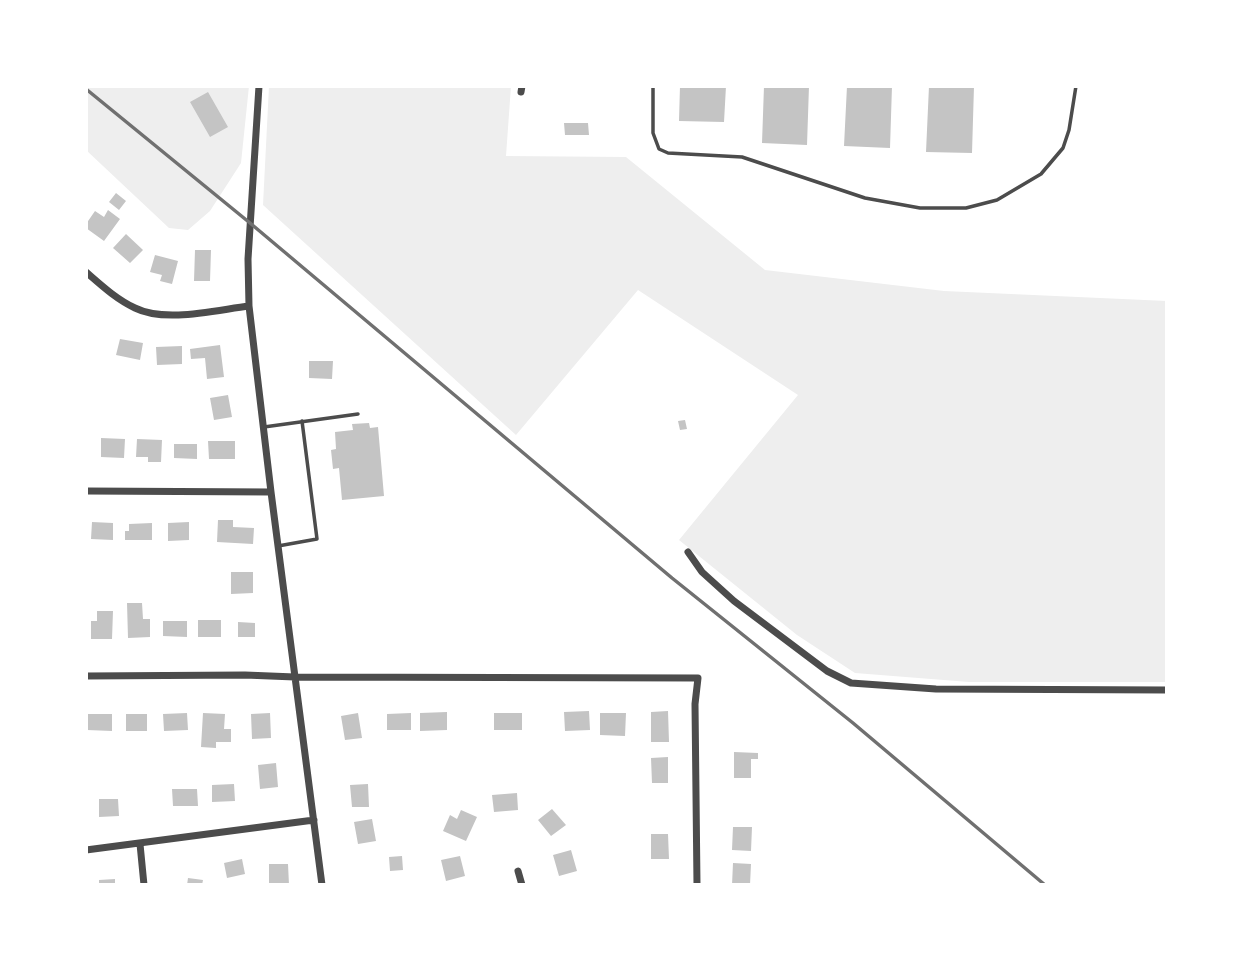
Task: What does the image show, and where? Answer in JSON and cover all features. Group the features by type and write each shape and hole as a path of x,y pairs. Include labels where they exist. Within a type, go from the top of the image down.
{"street":[{"path":"259,86 248,260 249,306 262,427 322,885"},
{"path":"86,272 115,296 135,309 148,313 164,316 249,306"},
{"path":"86,491 271,492"},
{"path":"688,552 702,572 734,601 827,671 851,683 936,689 1167,690"},
{"path":"86,676 698,678 695,704 697,885"},
{"path":"86,850 314,820"},
{"path":"140,844 144,885"},
{"path":"519,871 522,885"}],"lane":[{"path":"653,86 653,133 659,149 667,153 742,157 865,198 920,208 966,208 997,200 1041,174 1063,148 1069,130 1076,86"},
{"path":"262,427 358,414"},
{"path":"278,546 317,539 302,421"}],"shaded area":[{"path":"86,86 249,86 241,163 210,211 188,230 169,228 86,150"},
{"path":"269,86 511,86 506,156 626,157 765,270 944,291 1167,301 1167,682 969,682 855,673 797,635 679,540 798,395 638,290 516,435 263,205"}],"building":[{"path":"680,86 726,86 724,122 679,121"},
{"path":"764,86 809,86 807,145 762,143"},
{"path":"847,86 892,86 890,148 844,146"},
{"path":"929,86 974,86 972,153 926,152"},
{"path":"208,92 228,127 210,137 190,102"},
{"path":"564,123 588,123 589,135 565,135"},
{"path":"116,193 126,201 119,210 109,202"},
{"path":"108,210 120,219 104,241 86,228 86,224 95,211 104,217"},
{"path":"126,234 143,250 130,263 113,248"},
{"path":"195,250 211,250 210,281 194,281"},
{"path":"155,255 178,261 172,284 160,281 162,275 150,272"},
{"path":"120,339 143,343 140,360 116,355"},
{"path":"220,345 224,377 207,379 205,358 191,359 190,349"},
{"path":"182,346 182,364 157,365 156,347"},
{"path":"309,361 333,361 332,379 309,378"},
{"path":"228,395 232,417 214,420 210,398"},
{"path":"685,420 687,429 680,430 678,421"},
{"path":"369,423 370,428 378,427 384,496 342,500 339,468 333,469 331,450 336,449 335,432 353,430 352,424"},
{"path":"101,438 125,439 124,458 101,457"},
{"path":"137,439 162,440 161,462 148,462 148,457 136,457"},
{"path":"208,441 235,441 235,459 209,459"},
{"path":"174,444 197,444 197,459 174,458"},
{"path":"218,520 233,520 233,527 254,528 253,544 217,542"},
{"path":"92,522 113,523 113,540 91,539"},
{"path":"189,522 189,540 168,541 168,523"},
{"path":"152,523 152,540 125,540 125,531 129,531 129,524"},
{"path":"231,572 253,572 253,593 231,594"},
{"path":"127,603 142,603 143,619 150,619 150,637 128,638"},
{"path":"97,611 113,611 112,639 91,639 91,621 97,621"},
{"path":"198,620 221,620 221,637 198,637"},
{"path":"163,621 187,621 187,637 163,636"},
{"path":"238,622 255,623 255,637 238,637"},
{"path":"589,711 590,730 565,731 564,712"},
{"path":"668,711 669,742 651,742 651,712"},
{"path":"447,712 447,730 420,731 420,713"},
{"path":"187,713 188,730 164,731 163,714"},
{"path":"203,713 225,714 224,729 231,729 231,742 216,742 216,748 201,747"},
{"path":"270,713 271,738 252,739 251,714"},
{"path":"358,713 362,738 345,740 341,716"},
{"path":"411,713 411,730 387,730 387,714"},
{"path":"494,713 522,713 522,730 494,730"},
{"path":"600,713 626,713 625,736 600,735"},
{"path":"87,714 112,714 112,731 87,730"},
{"path":"126,714 147,714 147,731 126,731"},
{"path":"734,752 758,753 758,759 751,759 751,778 734,778"},
{"path":"668,757 668,783 652,783 651,758"},
{"path":"276,763 278,787 260,789 258,765"},
{"path":"234,784 235,801 212,802 212,785"},
{"path":"368,784 369,807 352,807 350,785"},
{"path":"172,789 197,789 198,806 173,806"},
{"path":"517,793 518,810 494,812 492,795"},
{"path":"99,799 118,799 119,816 99,817"},
{"path":"552,809 566,825 551,836 538,820"},
{"path":"461,810 477,817 466,841 443,831 450,815 457,819"},
{"path":"372,819 376,841 358,844 354,822"},
{"path":"733,827 752,827 751,851 732,850"},
{"path":"651,834 668,834 669,859 651,859"},
{"path":"571,850 577,871 559,876 553,855"},
{"path":"402,856 403,870 390,871 389,857"},
{"path":"460,856 465,876 446,881 441,860"},
{"path":"242,859 245,874 227,878 224,863"},
{"path":"733,863 751,864 750,885 732,885"},
{"path":"269,864 288,864 289,885 269,885"},
{"path":"188,878 203,880 202,885 187,885"},
{"path":"115,879 115,885 99,885 99,880"}],"railway":[{"path":"86,89 1045,885"}]}
